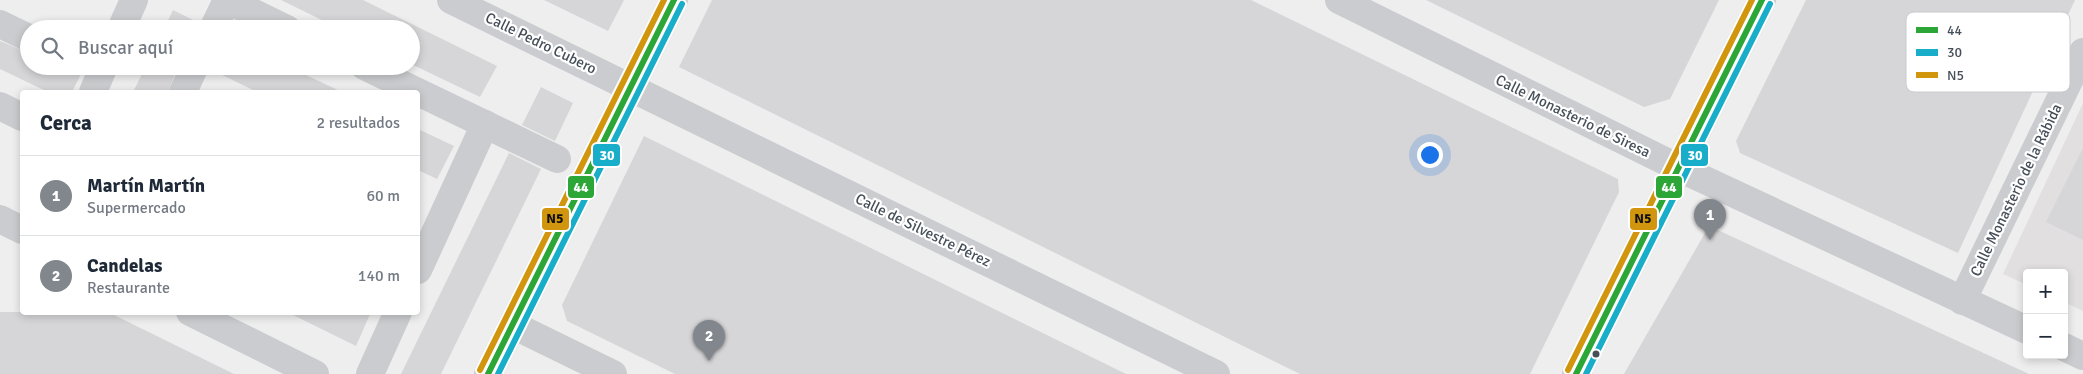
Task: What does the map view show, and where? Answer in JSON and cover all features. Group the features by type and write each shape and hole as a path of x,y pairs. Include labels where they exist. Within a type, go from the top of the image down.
{"street":[{"path":"125,20 134,0"},
{"path":"217,20 227,0 268,20"},
{"name":"Calle Pedro Cubero","path":"451,0 630,86"},
{"path":"488,374 674,0"},
{"name":"Calle Monasterio de Siresa","path":"1339,0 1679,168 2023,328"},
{"path":"1576,374 1762,0"},
{"path":"0,24 20,34"},
{"name":"Calle Monasterio de la Rábida","path":"2070,79 2083,52"},
{"path":"184,90 191,75"},
{"path":"383,75 414,90"},
{"name":"Calle de Silvestre Pérez","path":"630,86 1216,374"},
{"name":"Calle Monasterio de la Rábida","path":"1962,301 2064,92"},
{"path":"420,93 557,160"},
{"path":"0,106 20,116"},
{"path":"420,259 427,222 485,124"},
{"path":"0,219 20,229"},
{"path":"195,315 282,367 314,374"},
{"path":"370,374 397,315"},
{"path":"513,325 613,374"},
{"path":"2068,349 2083,356"}],"shaded area":[{"path":"2083,103 2083,311 2068,304 2068,269 2023,269 2023,283 2003,274"}],"building":[{"path":"281,0 363,0 404,20 322,20"},
{"path":"544,0 624,0 608,31"},
{"path":"712,0 1251,0 1618,179 1619,192 1530,374 1300,374 679,67"},
{"path":"1426,0 1719,0 1670,99 1644,107"},
{"path":"1806,0 2075,0 2069,12 1906,12 1906,92 2032,92 1958,253 1740,153 1736,141"},
{"path":"173,10 193,20 168,20"},
{"path":"420,28 497,66 480,97 420,68"},
{"path":"0,41 20,49 20,75 80,75 73,90 44,90 0,69"},
{"path":"142,75 175,75 169,90 134,90"},
{"path":"222,75 306,75 338,90 253,90"},
{"path":"541,87 573,103 555,141 522,125"},
{"path":"420,130 454,146 437,179 420,171"},
{"path":"644,136 1126,374 675,374 567,321 562,305"},
{"path":"2083,148 2083,240 2046,222"},
{"path":"509,153 541,169 441,374 401,374"},
{"path":"1709,226 2029,374 1624,374"},
{"path":"0,312 20,312 20,315 114,315 234,374 0,374"},
{"path":"293,315 370,315 356,346"}],"transit line":[{"name":"N5","path":"480,370 664,0"},
{"name":"44","path":"488,374 674,0"},
{"name":"N5","path":"1568,370 1752,0"},
{"name":"44","path":"1576,374 1762,0"},
{"name":"30","path":"498,374 682,4"},
{"name":"30","path":"1586,374 1770,4"}],"place":[{"name":"Martín Martín","path":"1710,240"},
{"name":"Candelas","path":"709,361"}]}
